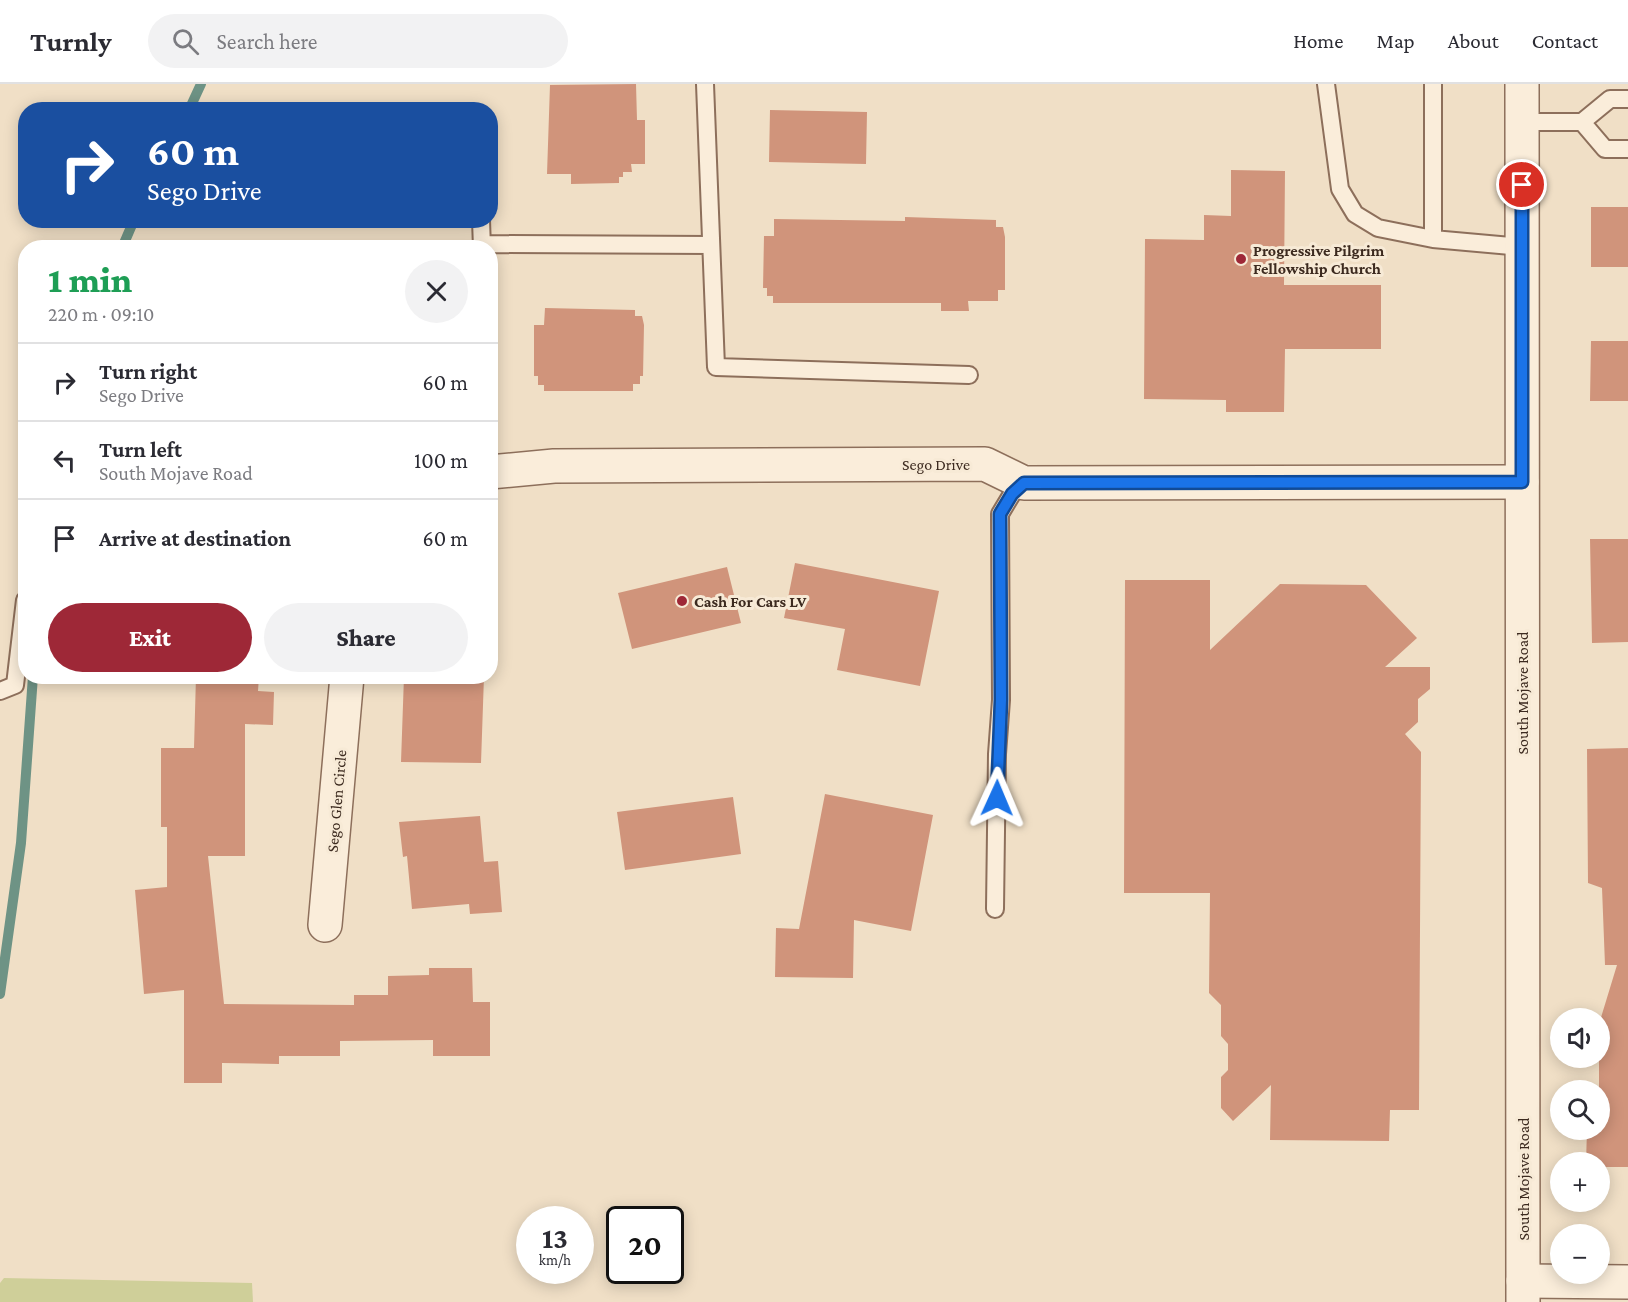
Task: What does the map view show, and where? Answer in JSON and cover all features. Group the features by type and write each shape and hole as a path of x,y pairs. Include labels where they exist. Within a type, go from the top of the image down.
{"street":[{"name":"South Mojave Road","path":"1522,84 1523,1292"},
{"name":"Sego Drive","path":"498,471 554,466 985,464 1024,483 1522,482"},
{"name":"Sego Glen Circle","path":"326,925 346,684"},
{"path":"1523,1292 1628,1282"}],"lane":[{"path":"705,84 716,367 969,375"},
{"path":"1326,84 1340,189 1355,214 1378,228 1433,239 1522,247"},
{"path":"1433,84 1433,239"},
{"path":"1522,122 1582,122 1610,99 1628,99"},
{"path":"1582,122 1605,149 1628,149"},
{"path":"498,246 711,245"},
{"path":"995,909 997,754 1001,700 1000,514 1012,494 1024,483"},
{"path":"0,691 15,686 18,660"}],"green space":[{"path":"4,1278 252,1283 253,1302 0,1302 0,1283"}],"building":[{"path":"636,84 637,120 645,120 645,164 631,164 632,172 623,172 623,177 619,177 619,183 571,184 571,174 547,174 550,85"},
{"path":"770,110 867,112 866,164 769,162"},
{"path":"1231,170 1285,171 1284,285 1381,285 1381,349 1285,349 1284,412 1226,412 1226,400 1144,399 1145,239 1204,240 1204,215 1231,216"},
{"path":"1591,207 1628,207 1628,267 1591,267"},
{"path":"905,217 996,220 996,227 1003,227 1005,237 1005,290 998,290 998,301 968,301 969,311 941,311 941,303 773,303 773,296 767,296 767,288 763,288 764,236 774,236 774,219 905,221"},
{"path":"545,308 635,310 635,316 642,316 644,325 643,376 640,376 640,384 633,384 633,391 544,391 544,385 538,385 538,376 534,376 534,325 544,325"},
{"path":"1591,341 1628,341 1628,401 1590,401"},
{"path":"1590,539 1628,539 1628,642 1592,643"},
{"path":"795,563 939,591 920,686 837,670 845,629 784,618"},
{"path":"727,567 741,623 632,649 618,593"},
{"path":"1125,580 1210,580 1210,650 1280,584 1366,585 1417,638 1385,667 1430,667 1430,689 1418,699 1418,722 1405,734 1421,752 1419,1110 1390,1110 1389,1141 1270,1140 1271,1085 1233,1121 1221,1108 1221,1077 1228,1070 1228,1044 1221,1036 1221,1005 1209,993 1210,893 1124,893"},
{"path":"196,684 258,684 258,691 274,692 273,725 245,724 245,856 208,856 224,1004 354,1005 354,995 388,995 388,976 429,975 429,968 472,968 473,1002 490,1002 490,1056 433,1056 433,1040 340,1041 340,1056 279,1056 279,1064 222,1063 222,1083 184,1083 184,990 144,994 135,890 167,887 167,827 161,827 161,748 194,748"},
{"path":"404,684 484,684 481,763 401,762"},
{"path":"1628,748 1628,1167 1610,1167 1610,1152 1586,1152 1587,1140 1610,1140 1610,1080 1599,1080 1599,1068 1610,1068 1610,1008 1604,1008 1617,965 1605,965 1602,888 1588,883 1587,749"},
{"path":"825,794 933,815 911,931 854,920 853,978 775,977 776,928 799,929"},
{"path":"733,797 741,854 625,870 617,812"},
{"path":"480,816 484,862 498,861 502,912 470,914 469,904 412,909 407,856 403,857 399,822"}],"waterway":[{"path":"193,102 201,84"},
{"path":"125,240 131,228"},
{"path":"0,994 21,843 32,684"}],"place":[{"name":"Progressive Pilgrim Fellowship Church","path":"1241,259"},
{"name":"Cash For Cars LV","path":"682,601"}],"route":[{"path":"997,798 1001,700 1000,514 1012,494 1024,483 1522,482 1522,185"}]}
